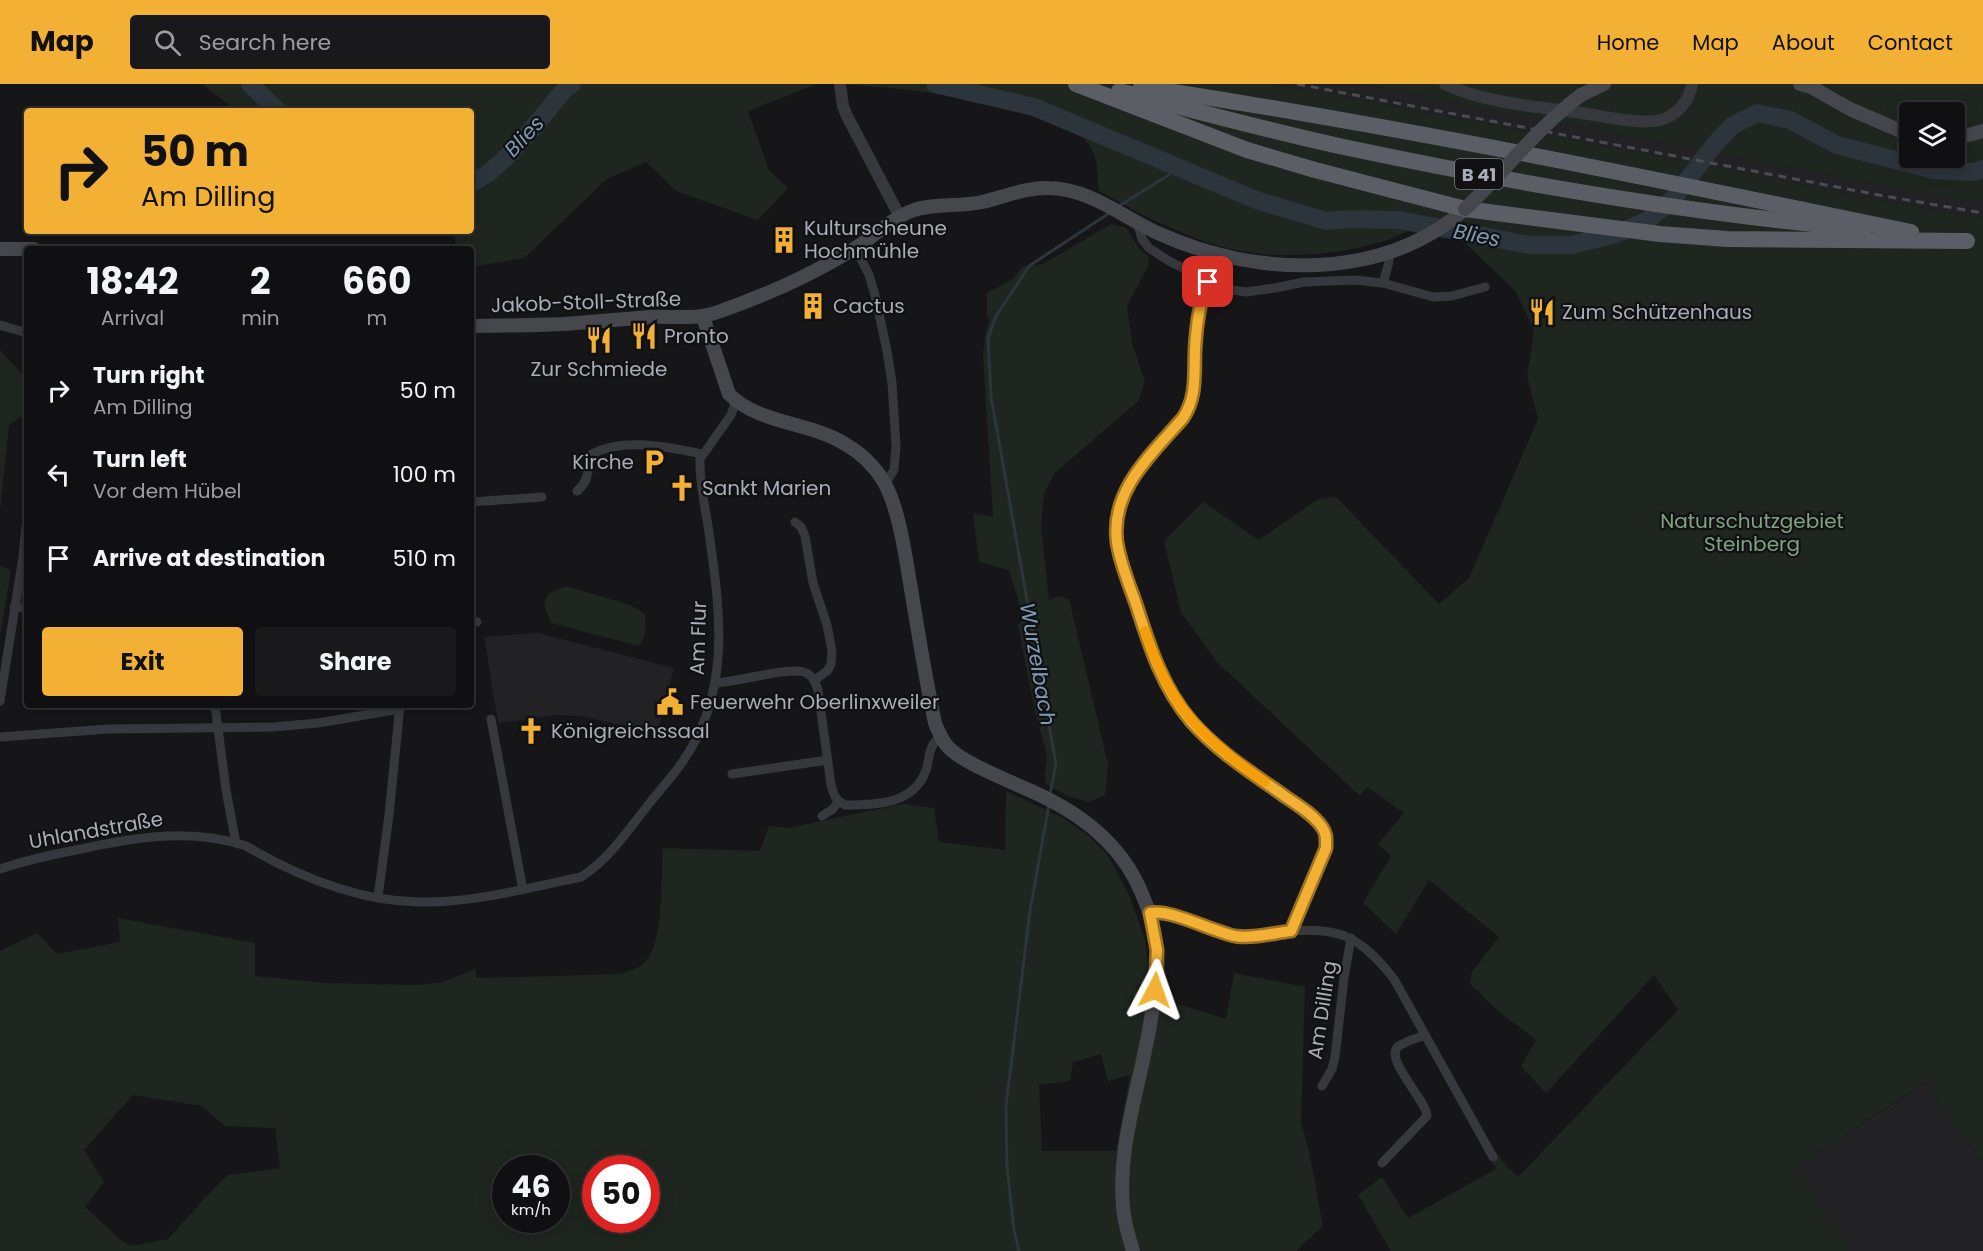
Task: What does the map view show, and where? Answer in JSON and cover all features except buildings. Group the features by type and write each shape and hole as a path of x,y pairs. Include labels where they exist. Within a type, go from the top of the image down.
{"highway":[{"path":"1076,84 1237,146 1315,171 1464,209 1660,234 1727,239 1975,241"},
{"name":"B 41","path":"1092,84 1338,146 1537,186 1687,210 1975,241"},
{"path":"1122,84 1346,121 1520,153 1924,234"}],"main road":[{"path":"1133,1251 1123,1208 1123,1163 1151,1025 1158,969 1150,913 1141,891 1128,867 1107,839 1085,822 1058,804 960,756 948,747 935,723 930,703 904,544 885,484 868,463 845,444 829,436 761,413 736,401 729,394 703,317 829,264 856,249 900,217 913,211 980,202 1047,187 1074,192 1099,201 1158,233 1209,253 1233,259 1291,265 1360,260 1409,244 1455,217 1550,120 1581,95 1604,84"},
{"path":"1800,84 1811,87 1850,110 1899,130"},
{"path":"1965,136 1983,131"},
{"path":"0,249 24,249"},
{"name":"Jakob-Stoll-Straße","path":"474,326 575,324 655,317 703,317"}],"street":[{"path":"840,84 847,116 900,217"},
{"path":"1445,84 1461,91 1492,99 1649,121 1662,120 1676,112 1686,102 1692,84"},
{"path":"1137,222 1142,239 1149,248 1169,261 1224,289 1246,292 1313,281 1355,280 1383,283 1433,297 1452,296 1485,287"},
{"path":"856,249 869,275 875,295 891,383 896,446 894,470 885,484"},
{"path":"1383,283 1389,262 1389,252"},
{"path":"1208,282 1197,328 1194,395 1190,408 1133,477 1125,491 1118,508 1117,542 1148,641 1162,677 1176,701 1207,737 1257,777 1304,810 1321,825 1327,836 1326,848 1291,931"},
{"path":"0,325 24,332"},
{"path":"577,491 588,479 592,454 600,449 615,446 652,445 702,454 731,415 736,401"},
{"name":"Am Flur","path":"581,877 591,871 609,853 683,762 705,721 715,683 720,627 700,466 702,454"},
{"path":"474,502 542,497"},
{"path":"795,522 801,527 805,536 813,583 827,625 832,651 828,670 815,680"},
{"path":"0,701 24,537"},
{"path":"14,607 24,608"},
{"path":"715,683 802,672 815,680 831,785 838,802 845,805 893,801 905,797 926,772 933,743 941,737"},
{"path":"215,708 236,843"},
{"path":"0,737 108,729 273,727 318,723 395,708"},
{"path":"378,897 400,708"},
{"path":"491,719 523,890"},
{"path":"732,774 828,760"},
{"path":"822,816 833,809 838,802"},
{"name":"Uhlandstraße","path":"0,869 39,857 126,839 164,835 208,838 236,843 309,879 378,897 419,902 523,890 581,877"},
{"name":"Am Dilling","path":"1150,913 1170,915 1238,936 1316,929 1335,932 1351,938 1382,963 1394,979 1493,1157"},
{"name":"Am Dilling","path":"1322,1086 1332,1069 1335,1057 1351,938"},
{"path":"1382,1163 1427,1116 1427,1109 1394,1056 1399,1046 1425,1035"}],"shaded area":[{"path":"1272,84 1360,84 1484,107 1886,186 1983,202 1983,218 1883,201"},
{"path":"538,633 674,668 657,733 580,716 557,715 498,723 484,637"},
{"path":"1927,1082 1957,1130 1983,1162 1983,1251 1851,1251 1795,1167"}],"green space":[{"path":"202,84 817,84 748,111 769,170 788,188 758,220 676,191 646,162 607,179 524,258 474,266 474,246 456,246 454,234 474,234 474,108 233,108"},
{"name":"Naturschutzgebiet Steinberg","path":"839,84 1272,84 1684,161 1883,201 1983,218 1983,1162 1957,1130 1926,1082 1795,1167 1851,1251 1391,1251 1358,1195 1382,1177 1408,1218 1496,1169 1490,1158 1495,1151 1518,1177 1678,1010 1654,975 1546,1093 1521,1066 1536,1040 1498,1011 1470,984 1472,972 1499,937 1429,880 1396,934 1363,903 1391,856 1378,844 1404,813 1367,787 1360,796 1217,662 1181,612 1164,541 1203,502 1259,540 1318,499 1336,497 1439,604 1469,578 1538,419 1527,376 1534,331 1516,292 1456,234 1426,221 1390,239 1350,250 1275,255 1219,246 1150,218 1098,190 1095,156 1089,144 1072,132 1006,108 951,96"},
{"path":"1360,84 1983,84 1983,202 1886,186"},
{"path":"1111,224 1126,228 1139,248 1149,257 1148,266 1127,306 1132,343 1145,382 1138,401 1055,473 1044,493 1041,527 1049,600 1058,596 1069,599 1108,764 1105,795 1089,802 1068,796 1046,784 1047,755 1035,711 1018,625 1024,619 1009,570 979,562 973,513 993,517 983,355 990,320 987,317 987,293 1014,278 1023,266 1043,264"},
{"path":"0,350 24,376 24,415 9,425 0,509"},
{"path":"0,565 11,571 0,636"},
{"path":"566,586 630,605 645,614 644,635 639,646 551,623 544,605 548,594"},
{"path":"1006,791 1061,817 1088,835 1108,856 1130,897 1145,940 1148,967 1146,994 1226,1019 1234,973 1305,987 1301,1122 1309,1151 1323,1226 1296,1251 0,1251 0,951 37,933 57,954 120,942 118,918 255,943 255,976 326,983 417,985 443,982 475,969 477,978 620,974 645,962 656,941 663,848 760,851 769,826 788,828 903,804 934,808 939,842 1005,850","holes":["1101,1054 1108,1081 1130,1075 1116,1151 1042,1151 1039,1085 1070,1081 1073,1062","133,1095 202,1106 225,1126 275,1128 280,1168 228,1175 168,1239 132,1246 122,1241 85,1207 104,1182 84,1150"]}],"waterway":[{"name":"Blies","path":"250,84 275,108"},
{"name":"Blies","path":"474,181 484,176 509,154 565,89 572,84"},
{"name":"Blies","path":"935,84 1034,107 1256,200 1326,221 1399,220 1529,245 1571,245 1616,234 1648,220 1673,199 1714,145 1733,125 1757,113 1790,120 1837,145 1934,170 1974,172 1983,169"},
{"name":"Wurzelbach","path":"1119,206 1180,168"},
{"name":"Wurzelbach","path":"1050,794 1056,764 991,396 988,338 996,316 1029,266 1111,212"},
{"name":"Wurzelbach","path":"1019,1251 1014,1230 1007,1166 1006,1106 1030,911 1049,804"}],"railway":[{"path":"1297,84 1983,213"}],"slow traffic":[{"path":"1145,631 1162,677 1191,721 1225,752 1265,782"}],"place":[{"name":"Kulturscheune Hochmühle","path":"784,240"},
{"name":"Cactus","path":"813,306"},
{"name":"Zum Schützenhaus","path":"1542,312"},
{"name":"Pronto","path":"644,336"},
{"name":"Zur Schmiede","path":"599,340"},
{"name":"Kirche","path":"654,462"},
{"name":"Sankt Marien","path":"682,488"},
{"name":"Feuerwehr Oberlinxweiler","path":"670,702"},
{"name":"Königreichssaal","path":"531,731"}],"route":[{"path":"1155,990 1158,969 1157,950 1150,913 1170,915 1238,936 1291,931 1326,848 1327,836 1321,825 1304,810 1257,777 1207,737 1176,701 1162,677 1148,641 1117,542 1118,508 1125,491 1133,477 1190,408 1194,395 1197,328 1208,282"}]}
